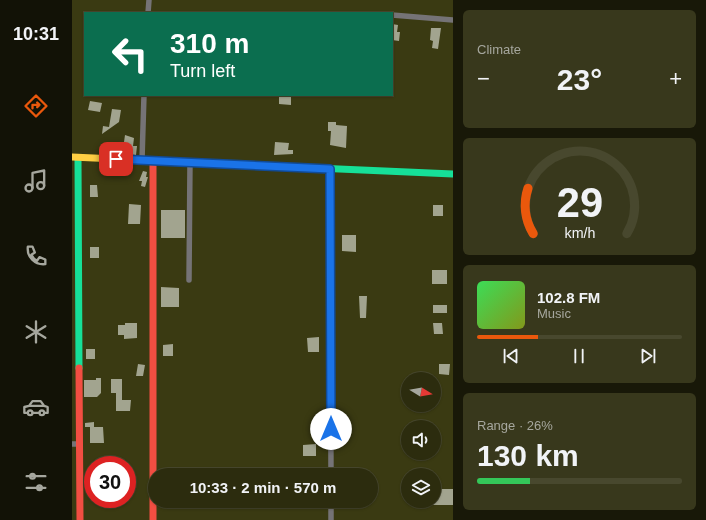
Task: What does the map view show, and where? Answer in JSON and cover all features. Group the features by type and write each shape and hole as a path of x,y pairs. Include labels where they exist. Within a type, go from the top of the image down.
{"street":[{"path":"148,12 149,0"},
{"path":"393,14 453,20"},
{"path":"142,160 144,96"},
{"path":"80,520 75,158 153,160 453,174"},
{"path":"153,160 153,520"},
{"path":"189,280 190,162"},
{"path":"330,169 331,468"},
{"path":"72,444 80,444"},
{"path":"331,508 331,520"}],"building":[{"path":"393,24 398,25 397,32 400,32 399,41 393,40"},
{"path":"431,28 441,28 438,49 432,48 433,41 430,40"},
{"path":"279,96 291,96 291,105 279,104"},
{"path":"90,101 102,103 100,112 88,110"},
{"path":"112,109 121,110 119,122 102,134 103,126 109,127"},
{"path":"328,122 336,122 336,125 347,126 346,148 330,145 331,131 328,131"},
{"path":"125,135 134,138 133,146 137,146 136,155 119,153 119,149 123,149"},
{"path":"275,142 289,143 288,150 293,150 293,154 274,155"},
{"path":"143,171 147,172 146,177 148,177 145,187 141,186 142,181 139,181"},
{"path":"90,185 97,185 98,197 90,197"},
{"path":"129,204 141,205 140,224 128,224"},
{"path":"433,205 443,205 443,216 433,216"},
{"path":"161,210 185,210 185,238 161,238"},
{"path":"342,235 356,235 356,252 342,251"},
{"path":"90,247 99,247 99,258 90,258"},
{"path":"432,270 447,270 447,284 432,284"},
{"path":"161,287 179,288 179,307 161,307"},
{"path":"359,296 367,296 366,318 360,318"},
{"path":"433,305 447,305 447,313 433,313"},
{"path":"125,323 137,323 137,338 124,339 124,335 118,335 118,325 125,325"},
{"path":"433,323 442,323 443,334 434,334"},
{"path":"319,337 319,352 308,352 307,338"},
{"path":"173,344 173,356 163,356 163,345"},
{"path":"86,349 95,349 95,359 86,359"},
{"path":"138,364 145,365 143,376 136,376"},
{"path":"439,364 450,364 449,375 441,374 441,372 439,372"},
{"path":"96,378 101,378 101,393 97,397 84,397 84,380 96,380"},
{"path":"111,379 122,379 122,400 131,400 130,411 116,411 116,393 111,393"},
{"path":"94,422 94,427 103,427 104,443 90,443 90,427 85,427 85,423"},
{"path":"348,432 349,439 335,440 335,433"},
{"path":"316,444 316,456 303,456 303,445"},
{"path":"441,489 453,489 453,505 441,505"}],"traffic: fast":[{"path":"78,158 79,368"},
{"path":"246,165 453,174"}],"traffic: slow":[{"path":"72,157 246,165"}],"traffic: jam":[{"path":"153,160 153,520"},
{"path":"79,368 80,520"}],"route":[{"path":"116,159 330,169 331,429"}]}
